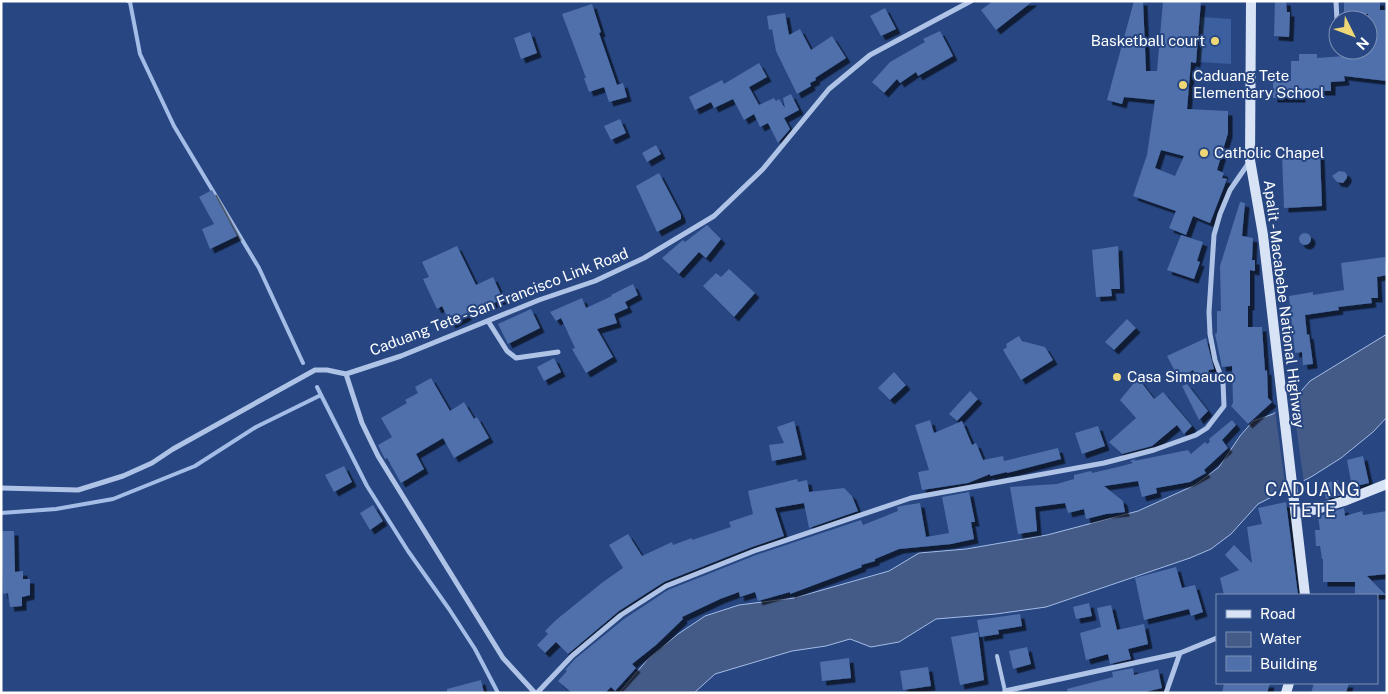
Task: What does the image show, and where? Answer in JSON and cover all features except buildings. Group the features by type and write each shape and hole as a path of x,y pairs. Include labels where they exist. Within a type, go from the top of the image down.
{"main road":[{"name":"Apalit - Macabebe National Highway","path":"1251,1 1250,160 1268,280 1305,594"},
{"path":"1296,515 1344,501 1387,484"}],"street":[{"name":"Caduang Tete - San Francisco Link Road","path":"1,488 78,490 123,476 152,463 181,444 315,370 327,370 346,374 401,356 539,300 603,278 644,258 714,216 763,169 793,135 829,89 870,54 971,1"},
{"path":"346,374 362,422 378,456 503,658 536,693 572,656 621,616 666,586 754,551 911,498 1104,463 1154,450 1196,435 1207,428 1224,406 1223,382 1215,360 1210,334 1209,312 1214,235 1230,190 1250,160"},
{"path":"488,321 506,351 516,358 558,352"},
{"path":"1006,692 1180,653 1216,638"},
{"path":"1166,693 1180,653"}],"lane":[{"path":"997,656 1006,692"}],"shaded area":[{"name":"Basketball court","path":"1201,17 1231,19 1231,64 1199,62"}],"water":[{"path":"1387,334 1387,417 1373,432 1341,458 1311,477 1258,504 1231,534 1211,549 1190,558 1046,607 996,614 936,619 899,642 871,647 850,639 826,646 792,651 715,674 694,693 619,693 647,660 678,634 705,616 739,605 794,598 889,571 919,553 966,549 1047,535 1138,511 1195,485 1219,467 1240,436 1253,421 1273,414 1294,399 1310,381"}],"pier":[{"path":"1292,397 1304,483 1292,490 1286,491 1275,410"}],"waterway":[{"path":"128,1 130,2 140,54 174,126 259,268 303,363"},
{"path":"317,387 367,486 408,551 475,649 498,693"},
{"path":"1,513 56,509 113,499 195,466 256,427 321,395"}],"place":[{"name":"Basketball court","path":"1215,41"},
{"name":"Caduang Tete Elementary School","path":"1183,85"},
{"name":"Catholic Chapel","path":"1204,153"},
{"name":"Casa Simpauco","path":"1117,377"}],"district":[{"name":"CADUANG TETE","path":"1313,500"}]}
